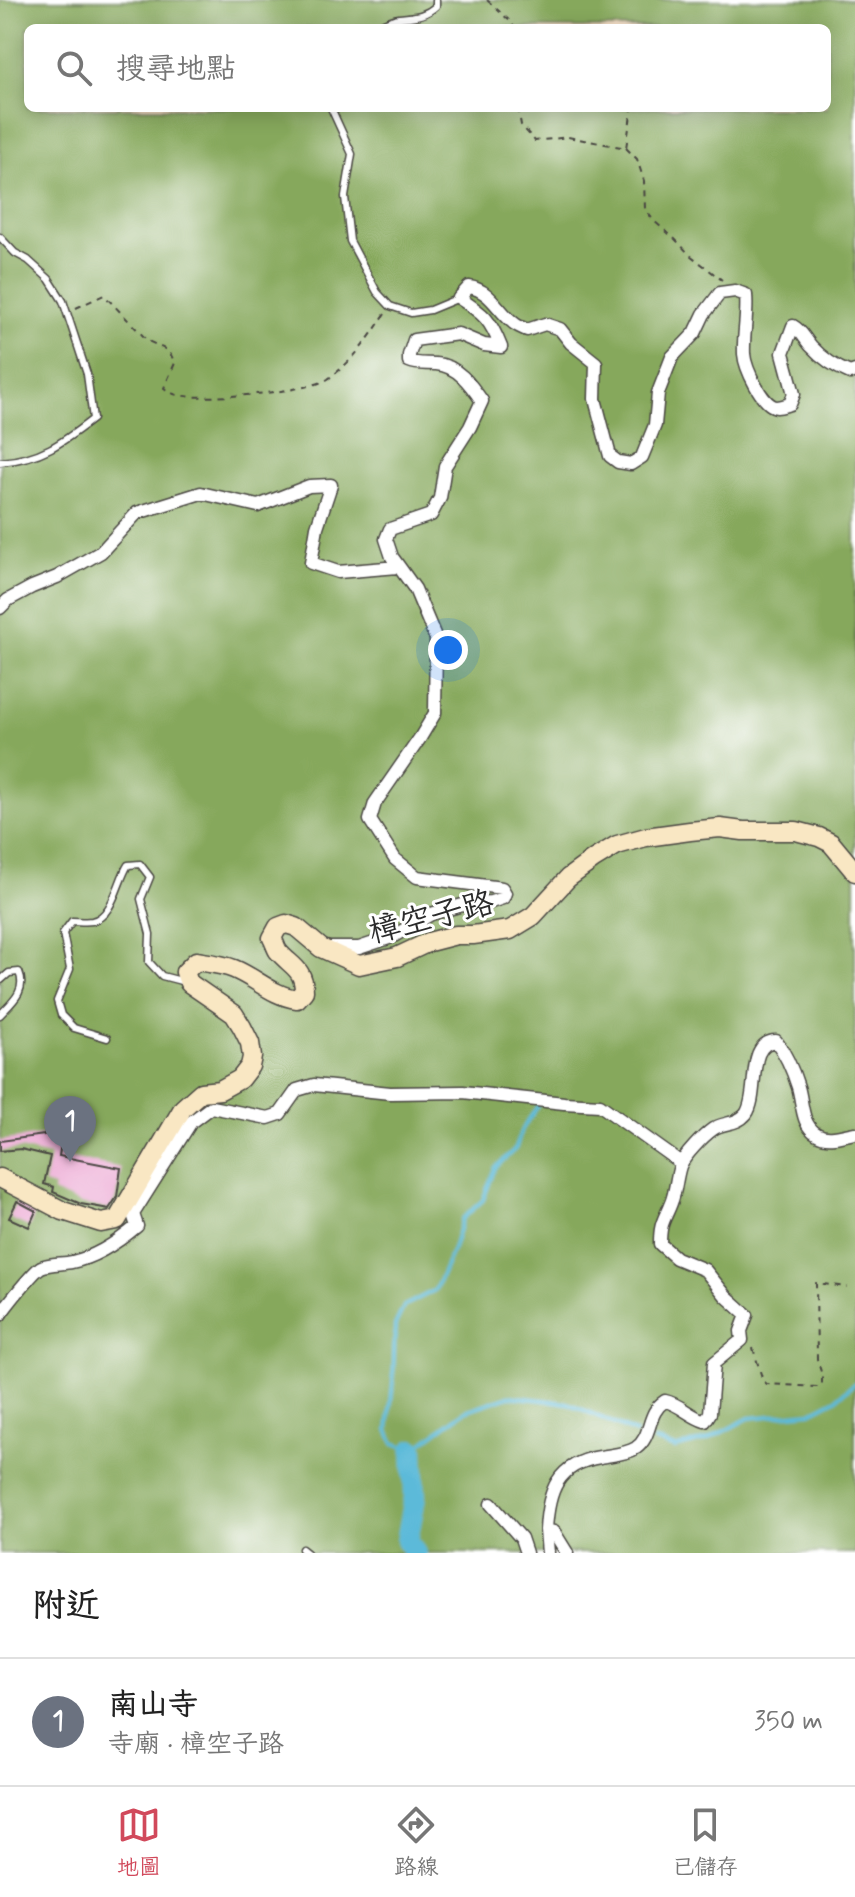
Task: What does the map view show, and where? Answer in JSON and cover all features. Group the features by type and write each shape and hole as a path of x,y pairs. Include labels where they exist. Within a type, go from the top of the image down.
{"street":[{"path":"321,948 359,948 392,937 431,914 466,904 491,902 503,898 505,893 502,888 417,877 395,859 370,820 375,803 435,713 436,639 415,589 392,557 386,539 390,529 431,515 440,498 445,466 470,427 482,401 454,369 440,364 409,361 414,340 458,334 484,345 501,347 485,314 459,298 469,287 479,288 513,323 527,330 545,324 560,329 571,343 596,363 595,399 610,456 618,462 631,464 642,457 655,425 658,393 672,357 695,333 704,314 720,293 735,291 746,295 748,313 744,359 761,396 768,403 776,407 790,404 794,394 783,353 793,326 834,367 850,373 855,371"},
{"path":"0,608 8,600 101,552 137,513 201,493 258,506 309,486 331,485 317,527 311,563 338,572 398,567"},
{"name":"樟空子路","path":"189,983 185,972 196,961 217,964 234,969 283,997 297,999 304,991 304,980 277,949 272,938 278,927 286,924 296,927 321,948 359,965 397,957 429,942 456,935 510,930 533,916 568,878 594,859 617,845 646,837 720,828 796,831 831,843 855,872"},
{"path":"129,1211 183,1108 201,1092 220,1090 240,1079 250,1066 250,1043 234,1014 189,983"},
{"path":"548,1553 546,1530 550,1495 564,1472 590,1458 636,1448 647,1434 656,1407 665,1401 673,1403 693,1418 705,1421 710,1413 714,1363 742,1340 741,1331 747,1315 705,1270 676,1258 660,1244 660,1226 673,1200 681,1163 714,1128 739,1121 748,1112 761,1046 767,1041 776,1041 783,1051 798,1087 806,1123 817,1134 832,1138 855,1133"},
{"path":"0,1178 63,1211 101,1223 117,1220 129,1211 191,1122 211,1107 268,1118 280,1114 297,1090 314,1085 390,1093 463,1092 600,1105 681,1163"},
{"path":"0,1315 41,1267 75,1261 100,1252 137,1226 129,1211"},
{"path":"491,1504 521,1538 526,1553"},
{"path":"546,1530 554,1532 567,1553"}],"lane":[{"path":"382,24 395,18 428,14 436,6 436,0"},
{"path":"333,112 352,154 345,197 350,241 377,292 390,306 411,313 430,310 459,298"},
{"path":"0,237 49,279 63,301 87,374 93,419 42,455 0,462"},
{"path":"107,1038 74,1028 61,1015 57,1001 70,969 63,933 72,921 94,921 102,917 120,888 128,865 140,864 150,877 141,899 150,934 149,962 162,976 189,983"},
{"path":"0,1015 18,996 22,981 19,972 9,973 1,980"}],"path":[{"path":"487,0 512,24"},
{"path":"519,112 521,125 535,141 568,137 626,148 637,159 644,181 645,209 654,221 690,255 738,292"},
{"path":"626,148 631,112"},
{"path":"74,309 104,295 148,341 169,351 175,363 164,388 175,394 206,398 296,388 325,381 362,349 390,306"},
{"path":"742,1340 752,1346 763,1381 767,1384 817,1387 822,1384 822,1375 817,1359 816,1283 847,1287"}],"green space":[{"path":"0,0 855,0 855,1553 0,1553"}],"building":[{"path":"53,1114 70,1122 59,1156 121,1168 117,1197 109,1209 81,1204 53,1192 54,1187 44,1184 50,1156 21,1149 0,1151 0,1141 44,1135"},
{"path":"17,1201 36,1211 29,1227 9,1218"}],"waterway":[{"path":"538,1106 521,1131 516,1148 495,1168 483,1200 462,1219 435,1290 404,1306 395,1325 388,1430 394,1443 413,1450 465,1411 509,1396 568,1403 635,1433"},
{"path":"655,1441 675,1448 707,1440 749,1418 811,1412 836,1399 855,1383"},
{"path":"413,1450 415,1497 407,1541 415,1553"}],"place":[{"name":"南山寺","path":"70,1162"}]}
